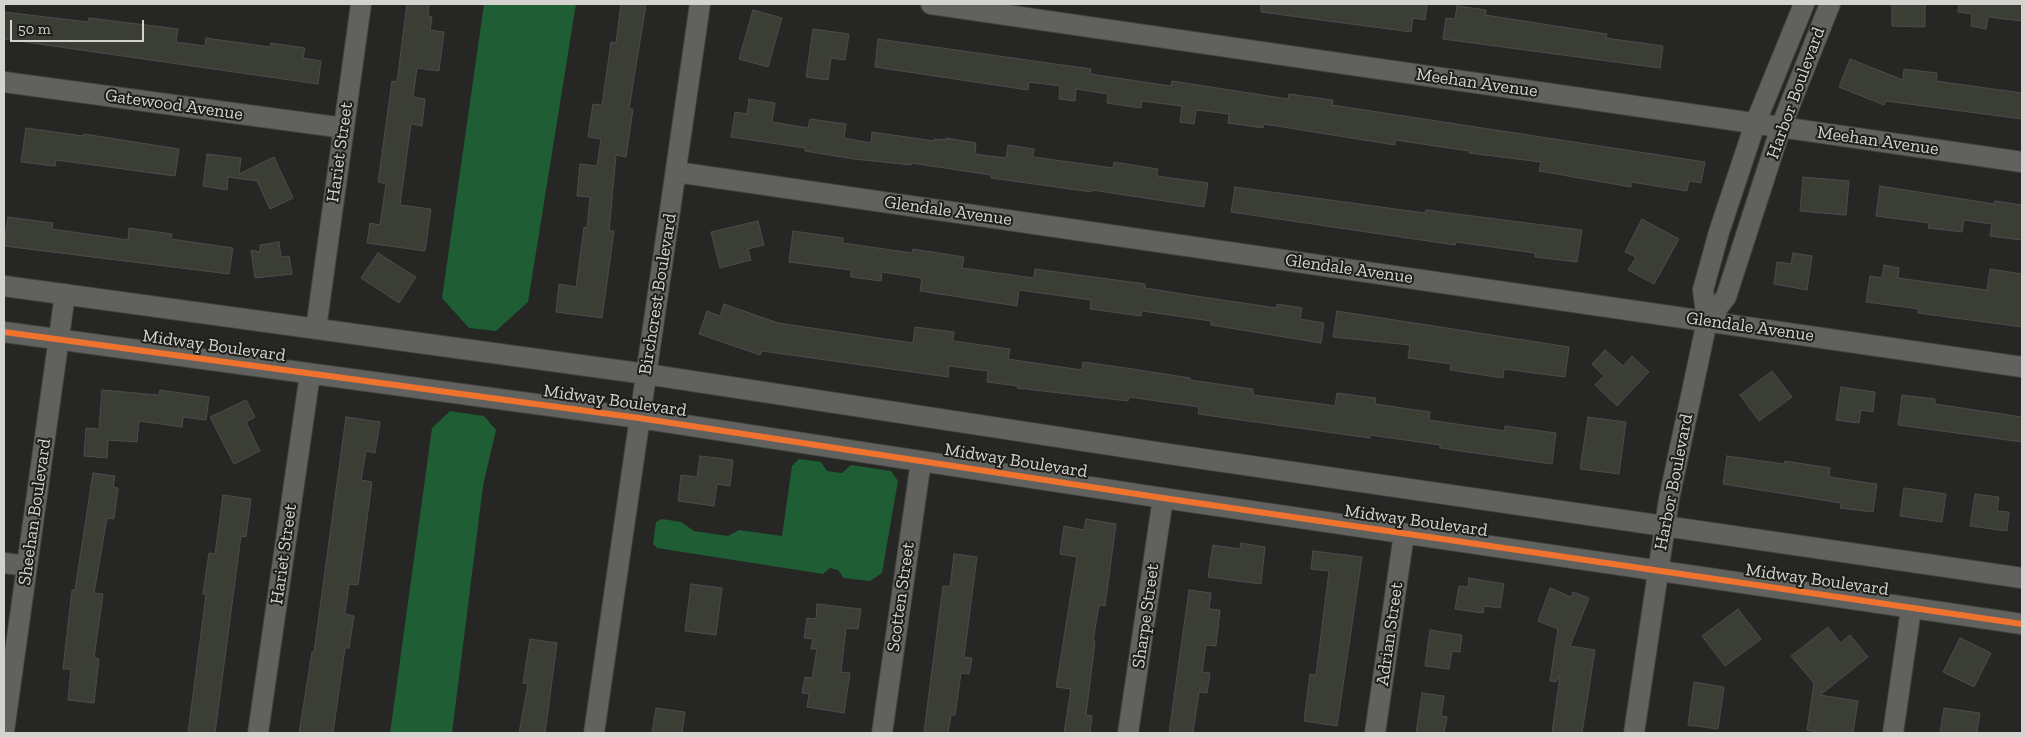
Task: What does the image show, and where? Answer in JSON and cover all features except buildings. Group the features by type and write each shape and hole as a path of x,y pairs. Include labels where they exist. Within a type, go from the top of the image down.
{"street":[{"name":"Hariet Street","path":"316,329 361,4"},
{"name":"Birchcrest Boulevard","path":"594,733 700,4"},
{"name":"Meehan Avenue","path":"931,4 2022,162"},
{"name":"Harbor Boulevard","path":"1634,733 1665,527 1708,321 1703,290 1719,232 1756,124 1804,4"},
{"name":"Harbor Boulevard","path":"1708,321 1726,297 1781,127 1830,4"},
{"name":"Gatewood Avenue","path":"4,82 344,128"},
{"name":"Glendale Avenue","path":"676,172 2022,367"},
{"name":"Midway Boulevard","path":"4,286 646,374 1665,527 2022,578"},
{"name":"Sheehan Boulevard","path":"4,731 66,294"},
{"name":"Midway Boulevard","path":"4,332 639,418 1658,572 2022,624"},
{"name":"Hariet Street","path":"258,733 310,374"},
{"name":"Scotten Street","path":"882,733 921,461"},
{"name":"Sharpe Street","path":"1128,733 1163,498"},
{"name":"Adrian Street","path":"1375,733 1404,534"},
{"path":"4,562 27,566"},
{"path":"1893,733 1911,609"}],"shaded area":[{"path":"484,4 576,4 528,302 496,331 469,328 442,298"},
{"path":"450,411 484,416 496,430 483,486 452,733 390,733 432,428"},
{"path":"799,459 821,462 827,471 842,473 851,465 891,471 898,481 882,573 870,581 844,578 838,570 830,568 823,574 657,548 653,544 656,522 662,519 681,522 694,531 728,536 739,530 782,536 792,466"}],"cycle path":[{"path":"4,332 639,418 1163,498 2022,624"}]}
